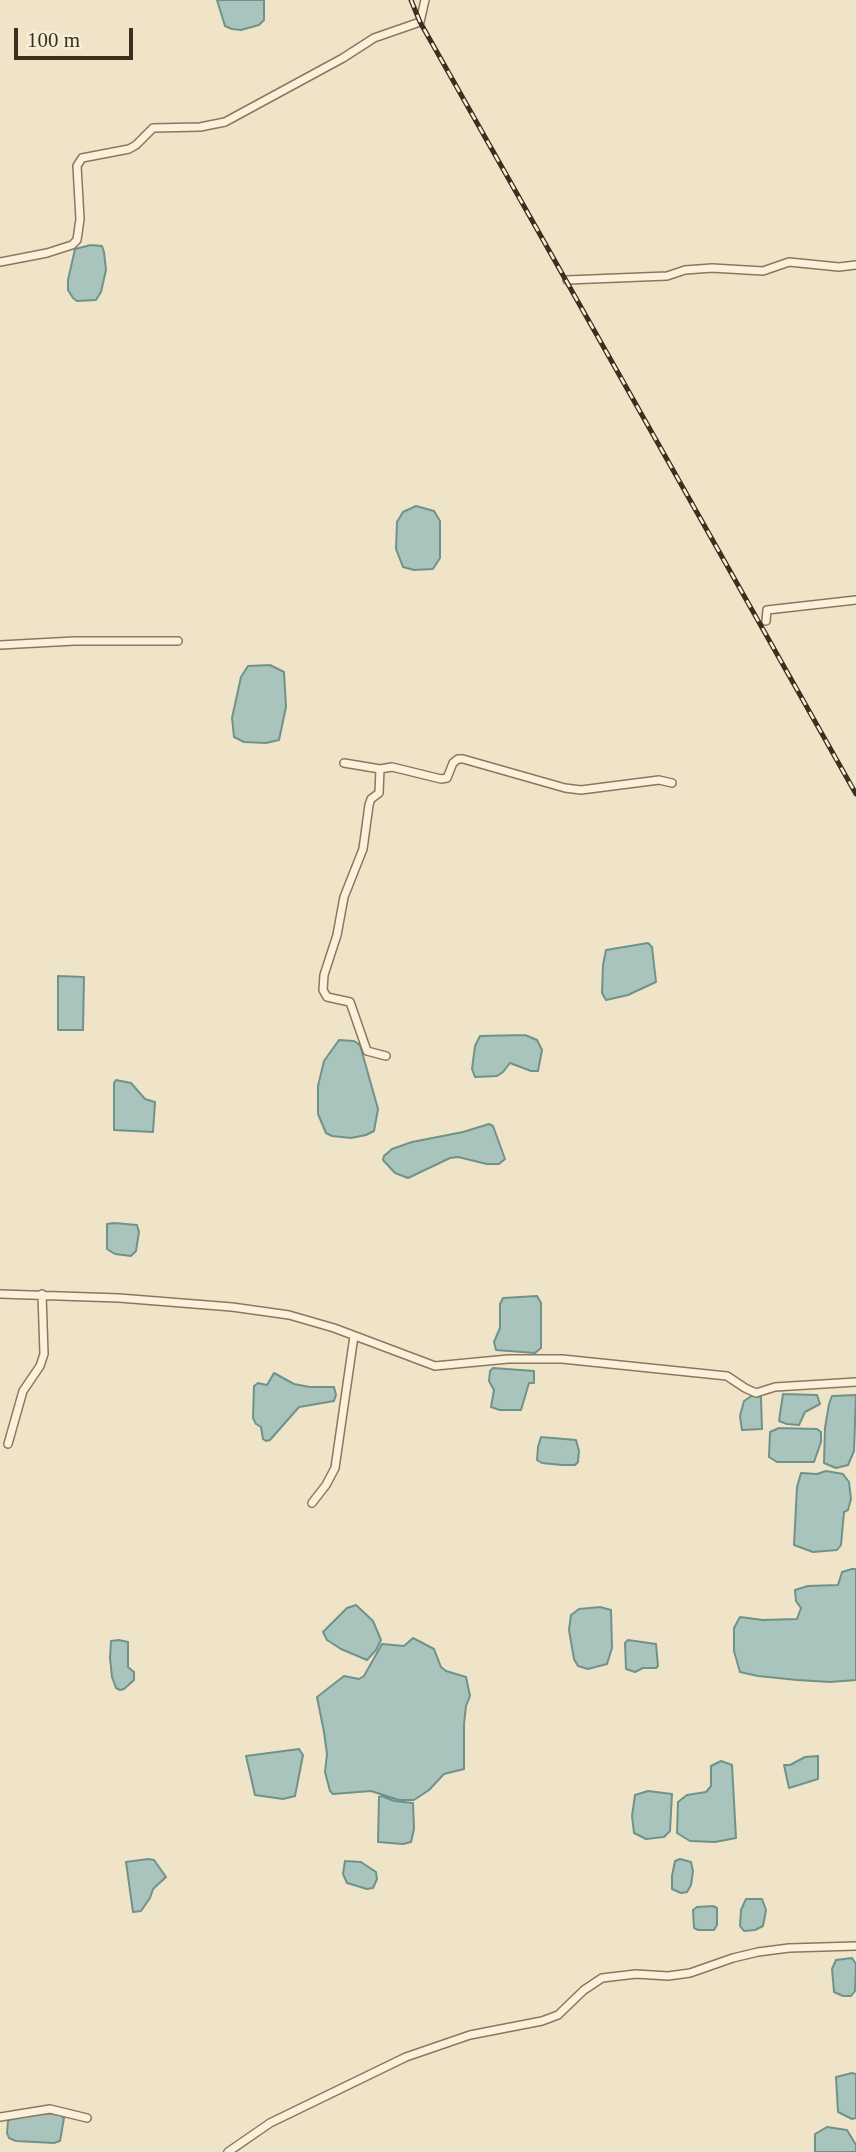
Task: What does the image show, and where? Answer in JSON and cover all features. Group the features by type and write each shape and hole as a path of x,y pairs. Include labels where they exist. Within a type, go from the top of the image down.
{"street":[{"path":"0,262 72,246 77,240 80,219 78,166 82,158 129,149 153,128 200,127 225,122 343,58 374,38 420,22 425,0"},
{"path":"567,280 667,276 685,270 712,268 763,271 789,262 839,267 856,265"},
{"path":"766,621 767,610 856,600"},
{"path":"0,645 178,641"},
{"path":"344,763 380,769 392,767 441,779 447,778 457,759 463,759 565,788 581,790 659,780 672,783"},
{"path":"380,769 379,793 370,799 363,849 344,897 337,935 324,975 323,990 327,997 350,1002 367,1051 386,1056"},
{"path":"0,1294 42,1294 232,1307 289,1315 354,1335 435,1366 508,1359 562,1359 727,1376 756,1392 812,1383 856,1382"},
{"path":"8,1444 23,1391 40,1366 44,1354 42,1294"},
{"path":"312,1503 335,1468 354,1335"},
{"path":"228,2152 270,2123 406,2057 470,2035 542,2021 558,2015 584,1990 602,1978 690,1973 733,1958 789,1948 856,1946"},
{"path":"0,2117 50,2109 87,2118"}],"water":[{"path":"217,0 264,0 264,20 259,25 241,30 232,29 225,26"},
{"path":"91,245 102,246 104,252 106,270 101,292 96,300 77,301 68,290 75,249"},
{"path":"416,506 434,511 440,521 440,558 433,569 414,570 403,567 396,549 397,522 403,512"},
{"path":"270,665 284,672 286,707 279,740 266,743 244,742 234,737 232,718 241,677 248,666"},
{"path":"648,943 652,947 656,982 628,995 606,1000 602,993 606,950"},
{"path":"58,976 84,977 83,1030 58,1030"},
{"path":"525,1035 537,1040 542,1050 538,1071 510,1063 497,1076 475,1077 472,1069 475,1046 480,1036"},
{"path":"339,1040 354,1041 360,1045 378,1109 374,1131 366,1135 351,1138 332,1136 326,1133 318,1114 318,1086 324,1061"},
{"path":"116,1080 131,1083 145,1099 155,1102 153,1132 114,1130"},
{"path":"489,1124 493,1126 505,1159 499,1164 450,1158 408,1178 395,1173 383,1160 392,1149 412,1142"},
{"path":"107,1224 137,1225 139,1232 136,1251 131,1256 115,1254 107,1249"},
{"path":"537,1296 541,1303 541,1348 535,1353 496,1350 494,1342 500,1328 500,1304 503,1298"},
{"path":"493,1368 534,1371 534,1383 529,1383 521,1410 491,1407 494,1390 489,1381"},
{"path":"274,1373 294,1384 334,1387 336,1395 334,1401 299,1407 270,1440 266,1441 263,1439 261,1427 253,1418 254,1386 258,1383 267,1385"},
{"path":"783,1394 817,1395 820,1404 805,1412 799,1425 787,1424 779,1421"},
{"path":"753,1395 761,1397 762,1429 742,1430 740,1416 744,1401"},
{"path":"856,1395 854,1451 848,1465 836,1468 824,1463 829,1404 832,1396"},
{"path":"779,1428 817,1429 821,1432 821,1442 814,1462 777,1462 769,1457 770,1432"},
{"path":"541,1437 576,1440 578,1462 575,1465 562,1465 537,1460"},
{"path":"826,1471 843,1474 849,1482 851,1499 848,1510 844,1512 841,1545 837,1550 813,1552 794,1545 797,1487 801,1473 817,1474"},
{"path":"856,1569 856,1680 797,1680 740,1672 734,1651 734,1628 740,1617 763,1620 797,1619 801,1608 796,1601 795,1590 808,1586 838,1585 842,1572"},
{"path":"356,1605 373,1621 381,1640 367,1660 341,1649 327,1640 323,1632 347,1608"},
{"path":"600,1607 611,1610 612,1648 607,1664 588,1669 578,1666 574,1659 569,1630 571,1615 579,1609"},
{"path":"413,1638 434,1649 441,1667 446,1671 466,1677 470,1696 464,1724 464,1769 444,1774 429,1790 414,1800 399,1800 371,1791 333,1794 325,1772 327,1754 317,1697 344,1676 359,1679 364,1676 382,1644 404,1646"},
{"path":"628,1640 656,1644 658,1666 635,1672 626,1669 625,1643"},
{"path":"111,1641 128,1642 128,1667 134,1672 134,1680 120,1690 116,1688 112,1677 110,1658"},
{"path":"299,1749 303,1755 295,1796 283,1799 255,1795 246,1756"},
{"path":"818,1756 818,1779 789,1788 784,1765 790,1765 805,1757"},
{"path":"721,1761 732,1765 736,1838 715,1842 690,1841 677,1833 678,1802 687,1795 706,1792 711,1786 711,1766"},
{"path":"648,1791 672,1794 670,1831 664,1837 646,1839 634,1833 632,1816 635,1795"},
{"path":"379,1797 394,1801 413,1803 414,1829 411,1842 378,1842"},
{"path":"680,1859 691,1862 693,1871 691,1885 687,1892 681,1893 672,1889 675,1861"},
{"path":"154,1860 166,1877 153,1889 141,1911 133,1912 126,1862"},
{"path":"345,1861 361,1862 376,1872 377,1879 373,1888 367,1889 347,1883 343,1874"},
{"path":"746,1899 762,1899 766,1910 763,1926 755,1930 744,1931 740,1926 741,1910"},
{"path":"697,1907 717,1908 717,1925 714,1930 694,1928 693,1910"},
{"path":"852,1958 856,1964 855,1991 851,1996 843,1996 834,1992 832,1969 836,1960"},
{"path":"856,2074 856,2118 852,2119 838,2112 836,2077"},
{"path":"43,2113 64,2118 60,2141 16,2141 9,2138 8,2121"},
{"path":"827,2127 847,2130 856,2145 856,2152 815,2152 815,2134"}],"railway":[{"path":"411,0 420,22 856,794"}]}
